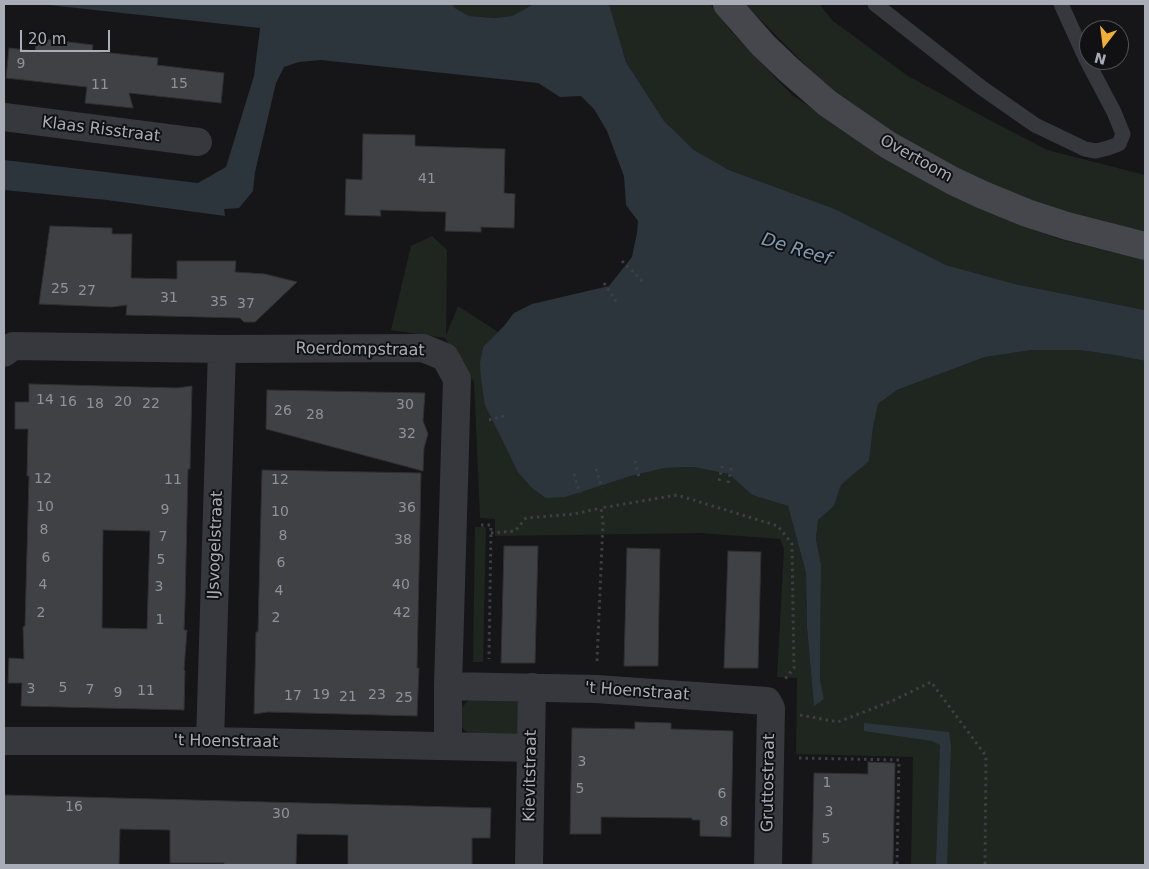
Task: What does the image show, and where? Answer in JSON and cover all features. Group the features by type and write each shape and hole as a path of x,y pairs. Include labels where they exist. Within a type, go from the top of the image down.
{"street":[{"name":"Overtoom","path":"727,4 763,45 788,69 834,108 888,145 953,181 1009,206 1067,226 1145,246"},
{"name":"Klaas Risstraat","path":"4,117 198,142"},
{"name":"Roerdompstraat","path":"4,353 13,346 222,349 422,348 445,357 457,379 448,686"},
{"name":"IJsvogelstraat","path":"210,741 222,349"},
{"name":"'t Hoenstraat","path":"448,686 596,689 769,705"},
{"path":"448,686 448,746"},
{"name":"Kievitstraat","path":"529,865 532,687"},
{"name":"Gruttostraat","path":"768,865 769,705"},
{"name":"'t Hoenstraat","path":"4,741 210,741 531,748"}],"lane":[{"path":"875,4 982,88 1035,125 1085,148 1096,150 1119,144 1123,134 1114,112 1086,59 1061,4"}],"path":[{"path":"622,261 643,282"},
{"path":"604,283 617,303"},
{"path":"489,420 508,415"},
{"path":"635,461 639,477"},
{"path":"719,481 723,463"},
{"path":"728,483 732,465"},
{"path":"596,469 602,488"},
{"path":"574,474 580,494"},
{"path":"491,533 516,531 526,518 574,514 677,495 778,526 792,544 794,668 769,705 838,722 892,701 931,682 986,756 984,865"},
{"path":"596,689 603,522 601,508"},
{"path":"453,525 491,525 489,686"},
{"path":"770,754 796,758 899,760 897,865"}],"shaded area":[{"path":"452,4 534,4 512,16 495,18 469,16 455,8"},
{"path":"609,4 710,4 731,31 791,94 882,158 968,203 1059,239 1145,260 1145,310 1015,284 946,265 835,209 729,170 694,150 664,121 626,62"},
{"path":"745,4 819,4 833,21 908,76 982,116 1047,150 1145,175 1145,233 1022,200 922,153 832,92"},
{"path":"432,236 447,250 446,336 458,306 498,332 482,348 588,489 665,468 693,467 729,474 752,495 788,506 806,573 807,628 814,705 824,699 820,679 821,564 816,539 818,520 834,506 841,485 860,469 878,404 897,390 985,357 1032,350 1078,350 1145,361 1145,865 911,865 913,757 796,754 797,678 777,677 784,549 780,539 701,533 495,536 495,519 480,518 474,382 445,338 391,330 411,246"},
{"path":"475,527 486,527 483,662 473,662"},
{"path":"512,699 522,704 520,733 507,737 471,734 464,730 458,720 462,708 468,700"}],"water":[{"name":"De Reef","path":"40,4 452,4 455,8 469,16 495,18 512,16 534,4 609,4 626,62 664,121 694,150 729,170 835,209 946,265 1015,284 1145,310 1145,361 1078,350 1032,350 985,357 897,390 878,404 873,426 869,461 841,485 834,506 818,520 816,539 821,564 820,679 824,699 814,706 807,628 806,573 788,506 752,495 729,474 693,467 665,468 631,476 565,497 546,498 532,488 518,472 485,405 480,363 483,347 514,313 532,304 609,286 632,257 638,221 626,205 624,176 607,131 594,109 581,96 560,97 538,83 321,60 299,62 284,67 276,83 255,172 253,191 239,208 224,209 225,216 107,200 4,190 4,160 198,183 226,167 254,76 260,28"},
{"path":"864,723 949,732 951,746 947,865 936,865 940,745 932,741 864,731"}],"building":[{"path":"37,38 93,45 92,51 158,58 157,65 224,73 221,103 129,93 133,108 85,103 87,87 6,78 9,48 35,51"},
{"path":"363,134 415,135 415,146 505,149 504,193 515,194 514,228 481,227 481,232 445,231 446,212 380,210 381,216 345,215 346,179 362,180"},
{"path":"50,226 112,228 112,234 132,234 131,278 177,279 177,261 236,261 235,272 265,274 297,282 255,322 244,322 240,318 126,315 127,305 112,307 39,304"},
{"path":"29,384 177,388 192,386 184,630 187,630 184,710 21,706 22,683 8,683 9,658 24,659 23,627 25,626 29,476 27,476 28,429 15,429 15,402 29,402","holes":["103,530 150,531 147,629 102,628"]},
{"path":"267,390 425,393 423,421 428,434 424,448 423,471 266,429"},
{"path":"262,470 421,473 417,716 268,712 254,714"},
{"path":"504,546 538,546 535,663 501,663"},
{"path":"627,548 660,549 658,666 624,666"},
{"path":"728,551 761,552 758,668 724,668"},
{"path":"635,722 671,723 671,729 733,731 731,837 700,836 700,820 692,820 692,818 601,817 601,834 570,834 572,728 635,729"},
{"path":"868,762 895,763 893,865 812,865 814,773 868,774"},
{"path":"4,795 491,808 490,838 472,838 472,865 348,865 348,835 297,834 296,865 224,865 224,863 170,863 170,830 120,829 119,865 4,865"}]}
